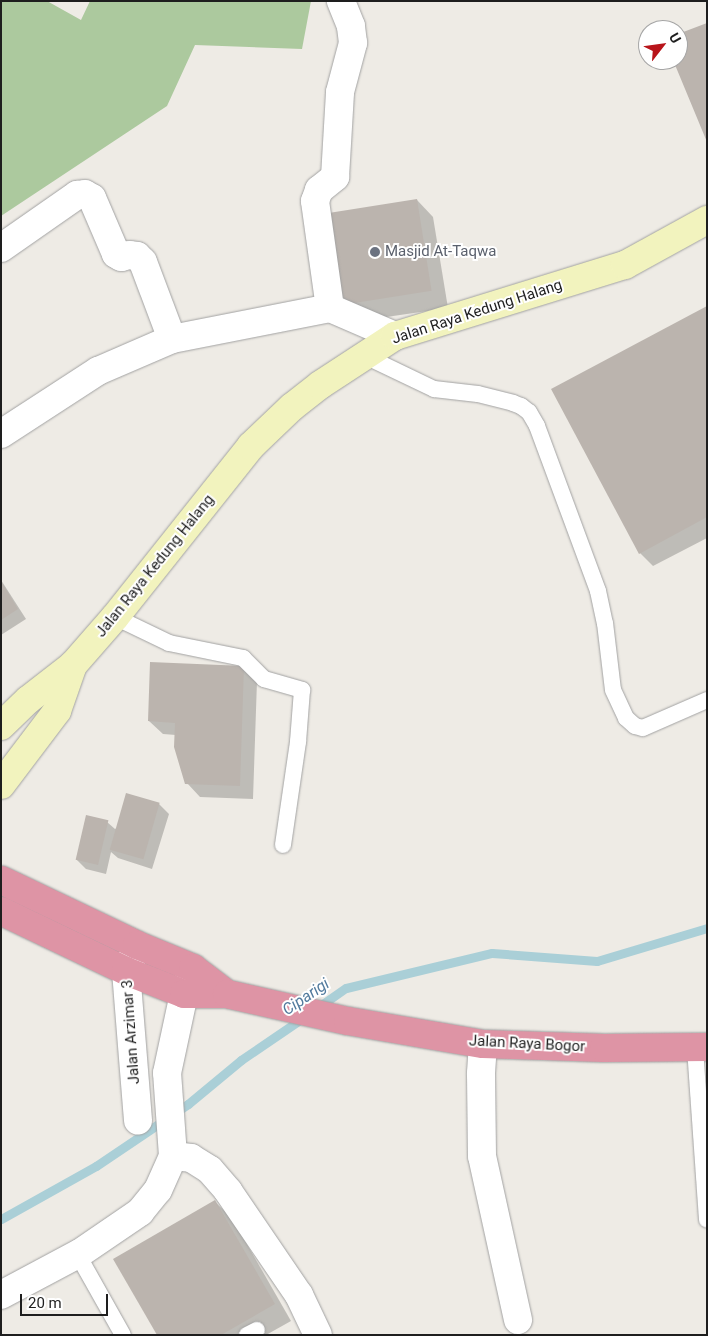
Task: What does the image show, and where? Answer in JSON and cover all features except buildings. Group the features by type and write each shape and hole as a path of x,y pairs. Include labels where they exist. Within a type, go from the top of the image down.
{"highway":[{"path":"1,880 138,945 193,968 228,994"},
{"path":"1,911 126,971 184,994 228,994"},
{"name":"Jalan Raya Bogor","path":"228,994 348,1021 483,1044 604,1048 701,1048"}],"main road":[{"name":"Jalan Raya Kedung Halang","path":"1,726 28,700 73,665 115,617 251,446 292,407 363,355 395,336 625,265 707,220"},
{"name":"Jalan Raya Kedung Halang","path":"1,785 58,711 73,665"}],"street":[{"path":"330,308 315,201 319,190 335,176 340,92 353,44 351,26 341,1"},
{"path":"1,248 76,195 85,194 92,198 116,254 121,257 137,256 143,262 172,339"},
{"path":"1,434 98,372 172,339 330,308 395,336"},
{"name":"Jalan Arzimar 3","path":"138,945 126,971 138,1121"},
{"path":"1,1295 80,1253 140,1212 158,1190 172,1153 167,1073 184,994 193,968"},
{"path":"483,1044 481,1074 482,1156 518,1320"},
{"path":"172,1153 190,1158 210,1170 228,1191 299,1295 312,1332"}],"lane":[{"path":"363,355 434,389 478,394 513,402 529,412 537,426 598,591 605,623 613,690 626,718 635,726 643,728 707,700"},
{"path":"115,617 169,644 243,658 264,679 302,690 298,742 283,845"},
{"path":"701,1048 707,1220"},
{"path":"80,1253 84,1264 123,1335"}],"green space":[{"path":"1,1 47,1 81,20 90,1 311,1 302,49 195,45 167,106 1,216"}],"waterway":[{"name":"Ciparigi","path":"317,1008 346,988 492,953 597,961 707,928"},
{"name":"Ciparigi","path":"1,1219 96,1166 188,1104 241,1060 304,1017"}],"place":[{"name":"Masjid At-Taqwa","path":"375,252"}]}
